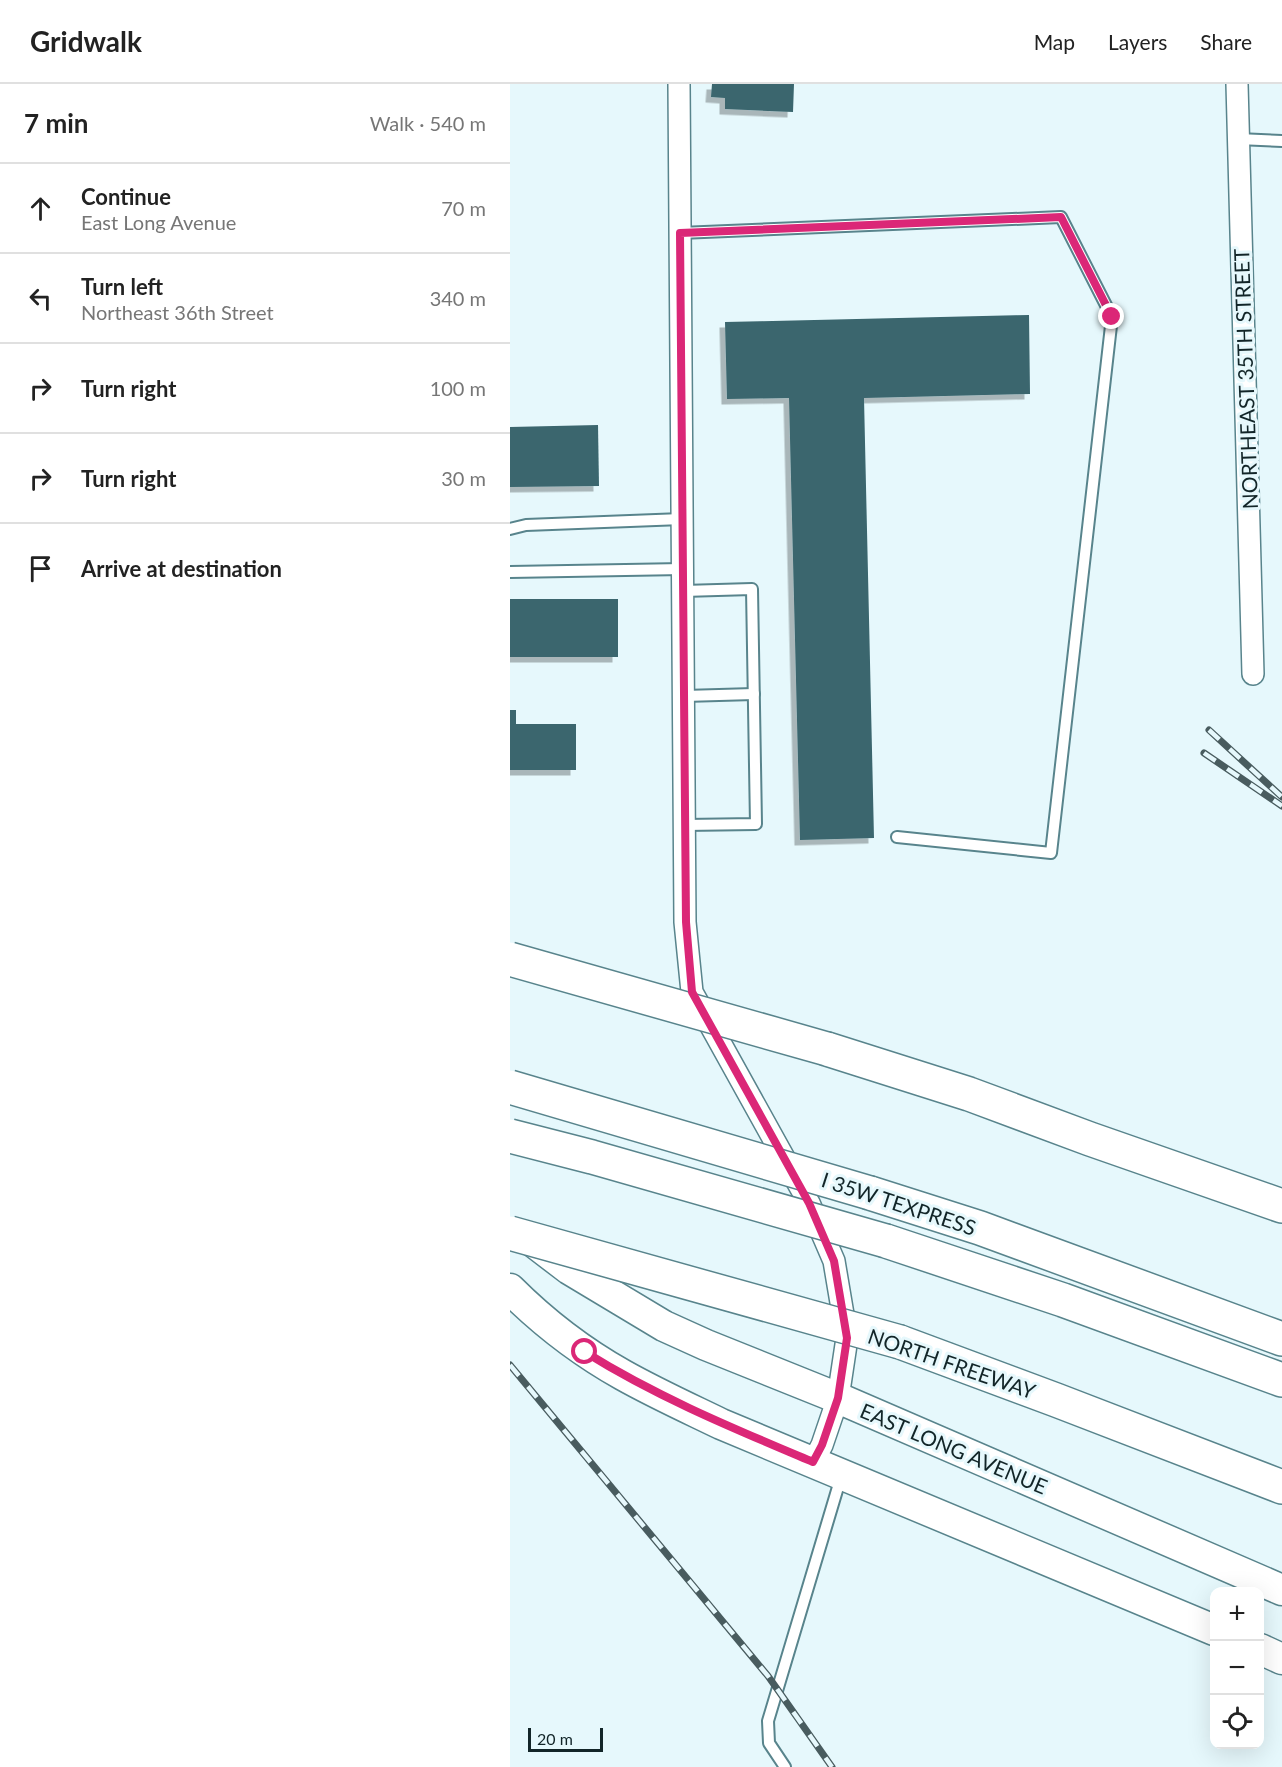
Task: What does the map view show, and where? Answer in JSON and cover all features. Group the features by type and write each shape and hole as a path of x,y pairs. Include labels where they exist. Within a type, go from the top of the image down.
{"highway":[{"path":"510,959 827,1049 969,1094 1282,1206"},
{"name":"I 35W TEXPRESS","path":"510,1087 870,1193 980,1228 1282,1339"},
{"name":"I 35W TEXPRESS","path":"510,1136 886,1241 1064,1300 1282,1380"},
{"name":"NORTH FREEWAY","path":"510,1233 900,1342 1282,1487"}],"main road":[{"name":"EAST LONG AVENUE","path":"510,1221 569,1269 664,1326 838,1398 1282,1590"},
{"path":"510,1289 585,1352 622,1375 722,1424 1210,1628"},
{"path":"1264,1651 1282,1659"}],"street":[{"path":"678,84 686,922 692,992 809,1203 834,1261 847,1338 838,1398 822,1445 813,1462"},
{"name":"NORTHEAST 35TH STREET","path":"1237,84 1253,674"}],"lane":[{"path":"1238,139 1282,141"},
{"path":"680,233 1061,217 1112,317 1051,853 897,837"},
{"path":"510,529 526,525 682,519"},
{"path":"510,572 683,569"},
{"path":"683,591 752,589 756,824 685,825"},
{"path":"684,696 754,694"},
{"path":"785,1767 769,1743 768,1721 842,1474"}],"building":[{"path":"712,84 794,84 793,112 725,109 725,98 711,97"},
{"path":"1029,315 1030,394 864,398 874,838 800,840 789,398 727,399 725,322"},
{"path":"598,425 599,486 510,487 510,427"},
{"path":"510,599 618,599 618,657 510,657"},
{"path":"510,710 516,710 516,724 576,724 576,770 510,770"}],"railway":[{"path":"1209,730 1282,797"},
{"path":"1204,753 1282,806"},
{"path":"510,1365 768,1676 832,1767"}],"route":[{"path":"585,1352 622,1375 722,1424 813,1462 822,1445 838,1398 847,1338 834,1261 809,1203 692,992 686,922 680,233 1061,217 1112,317"}]}
